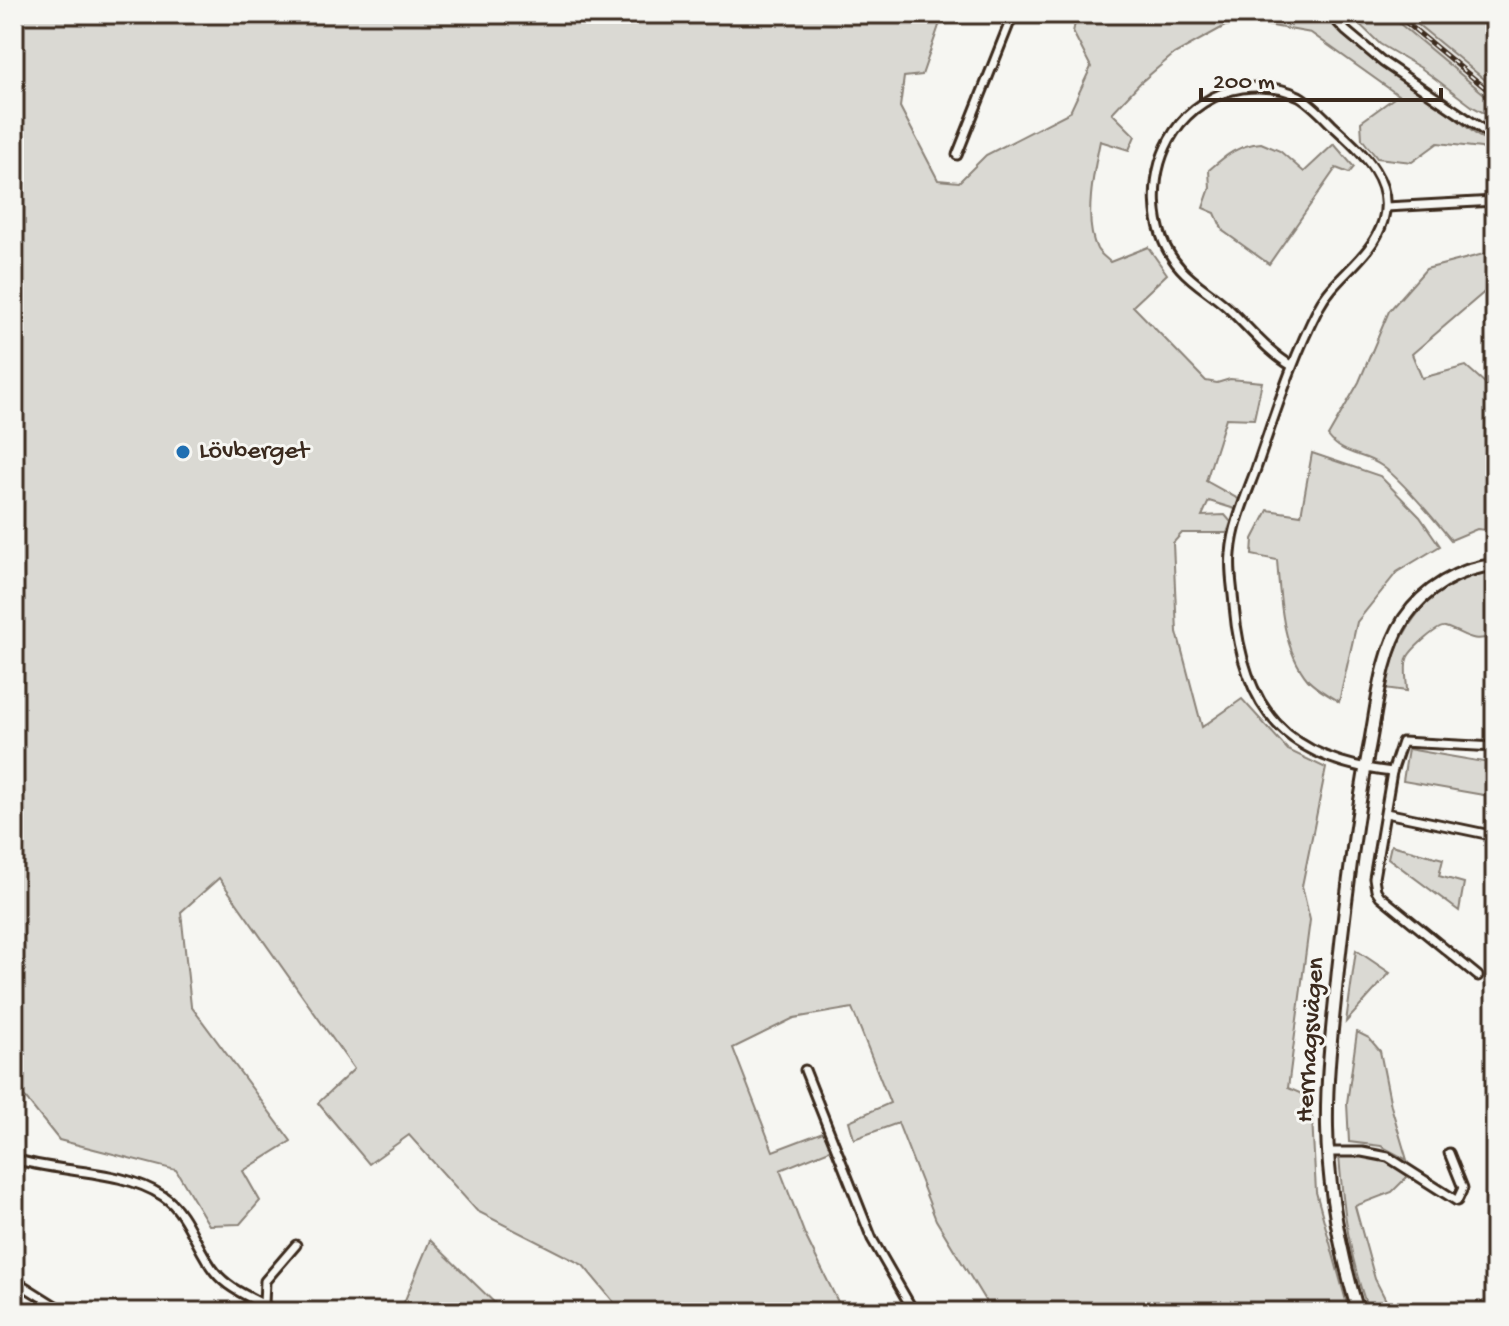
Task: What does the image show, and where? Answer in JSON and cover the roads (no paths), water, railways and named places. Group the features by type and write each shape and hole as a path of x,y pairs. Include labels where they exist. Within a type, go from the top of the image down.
{"street":[{"path":"957,155 1013,14"},
{"path":"1330,14 1383,62 1495,138"},
{"path":"1292,366 1278,358 1228,308 1179,268 1157,227 1155,192 1159,165 1169,139 1188,115 1220,94 1258,87 1289,91 1309,103 1368,159 1378,176 1386,207 1372,246 1323,299 1292,366 1233,537 1230,565 1235,622 1243,659 1266,710 1295,740 1315,754 1366,769 1392,772"},
{"path":"1386,207 1495,201"},
{"name":"Herrhagsvägen","path":"1358,1312 1335,1220 1327,1107 1350,858 1366,769 1386,666 1404,620 1421,599 1450,578 1495,565"},
{"path":"1478,976 1380,896 1374,878 1392,772 1402,742 1495,747"},
{"path":"1386,813 1486,834"},
{"path":"805,1070 872,1239 914,1312"},
{"path":"1328,1152 1362,1152 1388,1157 1457,1201 1463,1188 1449,1153"},
{"path":"14,1159 133,1183 159,1193 176,1208 220,1277 233,1288 276,1312"},
{"path":"264,1304 265,1281 296,1245"},
{"path":"14,1280 65,1312"},
{"path":"221,1312 264,1304"}],"railway":[{"path":"1396,14 1495,96"}],"place":[{"name":"Lövberget","path":"183,452"}]}
